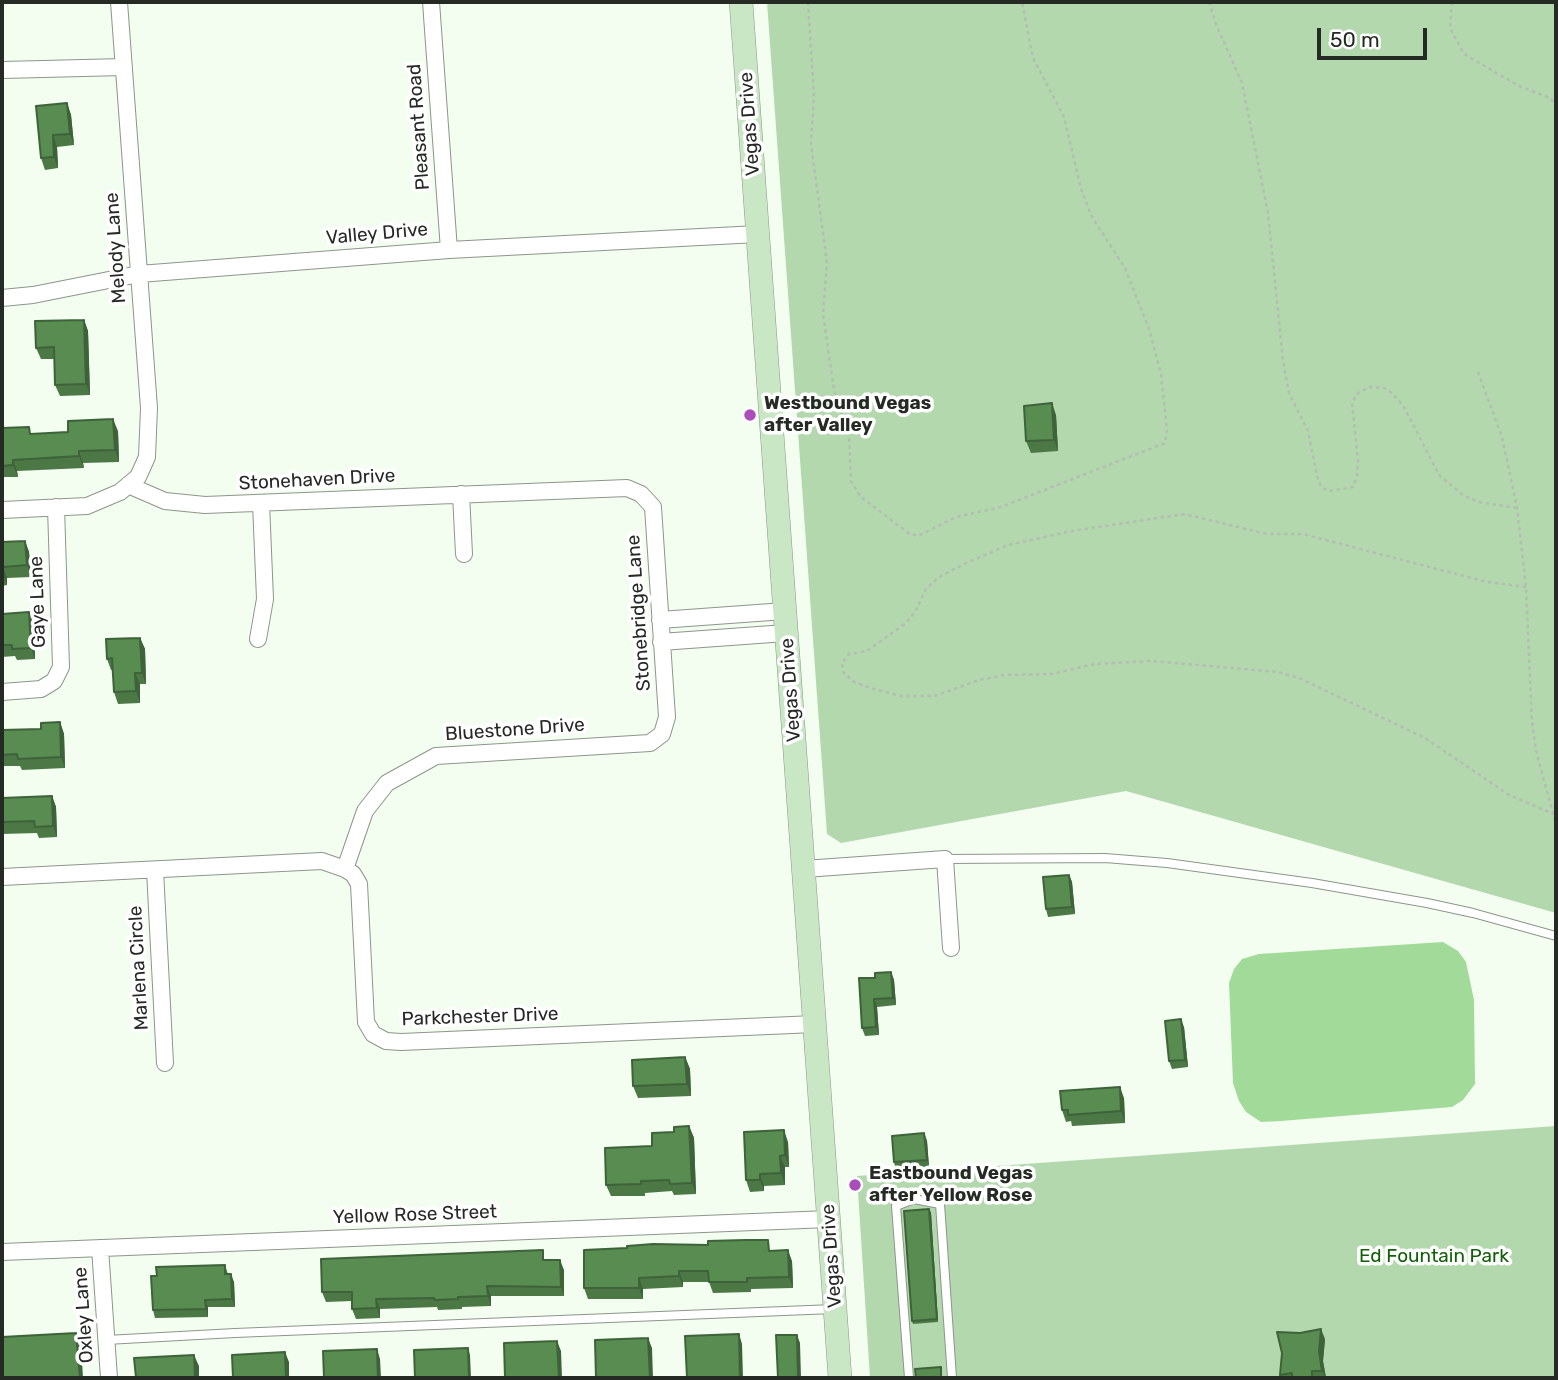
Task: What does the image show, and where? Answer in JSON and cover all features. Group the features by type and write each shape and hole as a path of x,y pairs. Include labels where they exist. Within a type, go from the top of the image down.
{"main road":[{"name":"Vegas Drive","path":"741,2 841,1378"}],"street":[{"name":"Melody Lane","path":"119,2 149,408 147,457 138,477 128,485"},
{"name":"Pleasant Road","path":"431,2 449,250"},
{"path":"2,70 124,67"},
{"name":"Valley Drive","path":"2,298 33,295 139,274 449,250 758,234"},
{"path":"2,510 87,506 120,492 128,485"},
{"name":"Stonehaven Drive","path":"128,485 165,501 205,505 627,488 641,494"},
{"path":"461,494 464,554"},
{"name":"Stonebridge Lane","path":"641,494 653,507 667,717 662,734"},
{"path":"258,639 265,599 261,503"},
{"name":"Gaye Lane","path":"2,692 41,689 54,681 61,667 55,508"},
{"path":"660,620 786,622"},
{"path":"661,642 786,622"},
{"name":"Bluestone Drive","path":"345,869 365,811 387,783 436,756 650,743 662,734"},
{"path":"804,870 945,859 951,948"},
{"path":"2,877 322,861 345,869"},
{"name":"Parkchester Drive","path":"345,869 353,874 359,884 366,1022 373,1034 386,1041 815,1024"},
{"name":"Marlena Circle","path":"155,870 165,1063"},
{"name":"Yellow Rose Street","path":"2,1252 829,1219"},
{"name":"Oxley Lane","path":"100,1248 109,1378"}],"lane":[{"path":"945,859 1105,858 1167,863 1312,883 1427,903 1556,936"},
{"path":"909,1378 896,1206 915,1199 940,1204 952,1378"},
{"path":"106,1340 835,1309"}],"path":[{"path":"808,2 814,95 811,144 827,262 823,314 834,390 849,435 851,481 860,496 908,533 918,536 956,517 1001,507 1166,443 1161,374 1149,329 1125,268 1092,217 1081,189 1064,117 1032,58 1022,2"},
{"path":"1209,2 1242,83 1268,213 1283,361 1289,393 1308,431 1321,486 1329,491 1353,487 1357,475 1357,461 1352,402 1359,392 1370,387 1384,388 1404,407 1439,475 1463,495 1478,502 1517,508"},
{"path":"1451,2 1450,28 1464,54 1519,86 1550,98 1556,105"},
{"path":"1478,372 1502,437 1517,508 1526,587 1532,723 1537,755 1556,815 1556,824"},
{"path":"1526,587 1476,579 1303,534 1267,534 1184,514 1072,531 1021,542 964,564 939,577 926,589 906,624 867,651 849,654 842,663 843,672 854,681 901,696 935,696 979,680 1005,675 1052,674 1094,664 1152,660 1278,672 1299,678 1424,738 1509,795 1556,815"}],"green space":[{"path":"767,2 1556,2 1556,913 1126,791 841,843 827,834"},
{"name":"Ed Fountain Park","path":"1556,1126 1556,1378 870,1378 857,1176"}],"shaded area":[{"path":"1443,942 1458,951 1466,962 1474,1000 1475,1084 1463,1100 1452,1107 1281,1121 1261,1122 1246,1112 1233,1083 1229,983 1234,969 1242,959 1259,954"}],"building":[{"path":"67,103 70,134 53,135 54,157 41,158 36,106"},
{"path":"84,320 86,384 55,385 54,347 36,348 35,321"},
{"path":"1052,403 1054,440 1026,441 1024,406"},
{"path":"113,419 115,450 79,451 79,456 13,460 13,465 2,466 2,428 29,427 30,434 68,432 68,421"},
{"path":"25,541 27,565 3,567 2,574 2,542"},
{"path":"29,612 31,648 12,649 12,645 2,645 2,614"},
{"path":"140,638 142,673 135,673 136,691 114,692 112,658 107,659 106,639"},
{"path":"60,722 61,757 18,759 17,754 2,755 2,730 41,729 41,723"},
{"path":"52,796 53,826 35,827 34,821 2,822 2,798"},
{"path":"1069,875 1072,907 1046,909 1043,877"},
{"path":"891,972 893,998 874,999 876,1027 862,1028 859,978 875,978 875,973"},
{"path":"1181,1019 1185,1060 1169,1061 1165,1021"},
{"path":"685,1057 687,1084 633,1086 632,1060"},
{"path":"1120,1087 1121,1111 1068,1115 1068,1110 1062,1110 1060,1091"},
{"path":"689,1126 692,1183 670,1184 669,1180 606,1185 605,1148 652,1146 652,1133 674,1132 674,1127"},
{"path":"784,1130 785,1155 780,1156 781,1173 760,1174 760,1180 746,1180 744,1132"},
{"path":"924,1133 927,1160 894,1162 892,1136"},
{"path":"929,1209 937,1319 912,1321 904,1211"},
{"path":"768,1240 769,1251 788,1250 789,1277 747,1278 747,1282 709,1282 708,1271 679,1271 679,1276 639,1278 639,1288 584,1288 584,1250 653,1244 708,1245 708,1241"},
{"path":"543,1250 543,1260 560,1260 561,1287 487,1286 488,1296 435,1300 376,1299 377,1308 352,1309 352,1292 322,1292 321,1259"},
{"path":"225,1265 225,1274 231,1274 232,1299 205,1300 206,1309 153,1310 151,1276 157,1276 156,1267"},
{"path":"1321,1329 1319,1351 1322,1371 1312,1371 1312,1378 1292,1378 1292,1373 1280,1375 1282,1353 1277,1332 1300,1333"},
{"path":"76,1333 80,1378 2,1378 2,1337"},
{"path":"739,1334 740,1378 687,1378 685,1336"},
{"path":"776,1335 797,1335 798,1378 778,1378"},
{"path":"648,1338 650,1378 596,1378 595,1340"},
{"path":"557,1341 559,1378 505,1378 504,1343"},
{"path":"468,1348 469,1378 415,1378 414,1350"},
{"path":"377,1349 378,1378 324,1378 323,1351"},
{"path":"285,1352 286,1378 233,1378 232,1355"},
{"path":"194,1355 195,1378 136,1378 134,1358"},
{"path":"941,1367 941,1378 916,1378 915,1369"}],"place":[{"name":"Westbound Vegas after Valley","path":"750,415"},
{"name":"Eastbound Vegas after Yellow Rose","path":"855,1185"}]}
